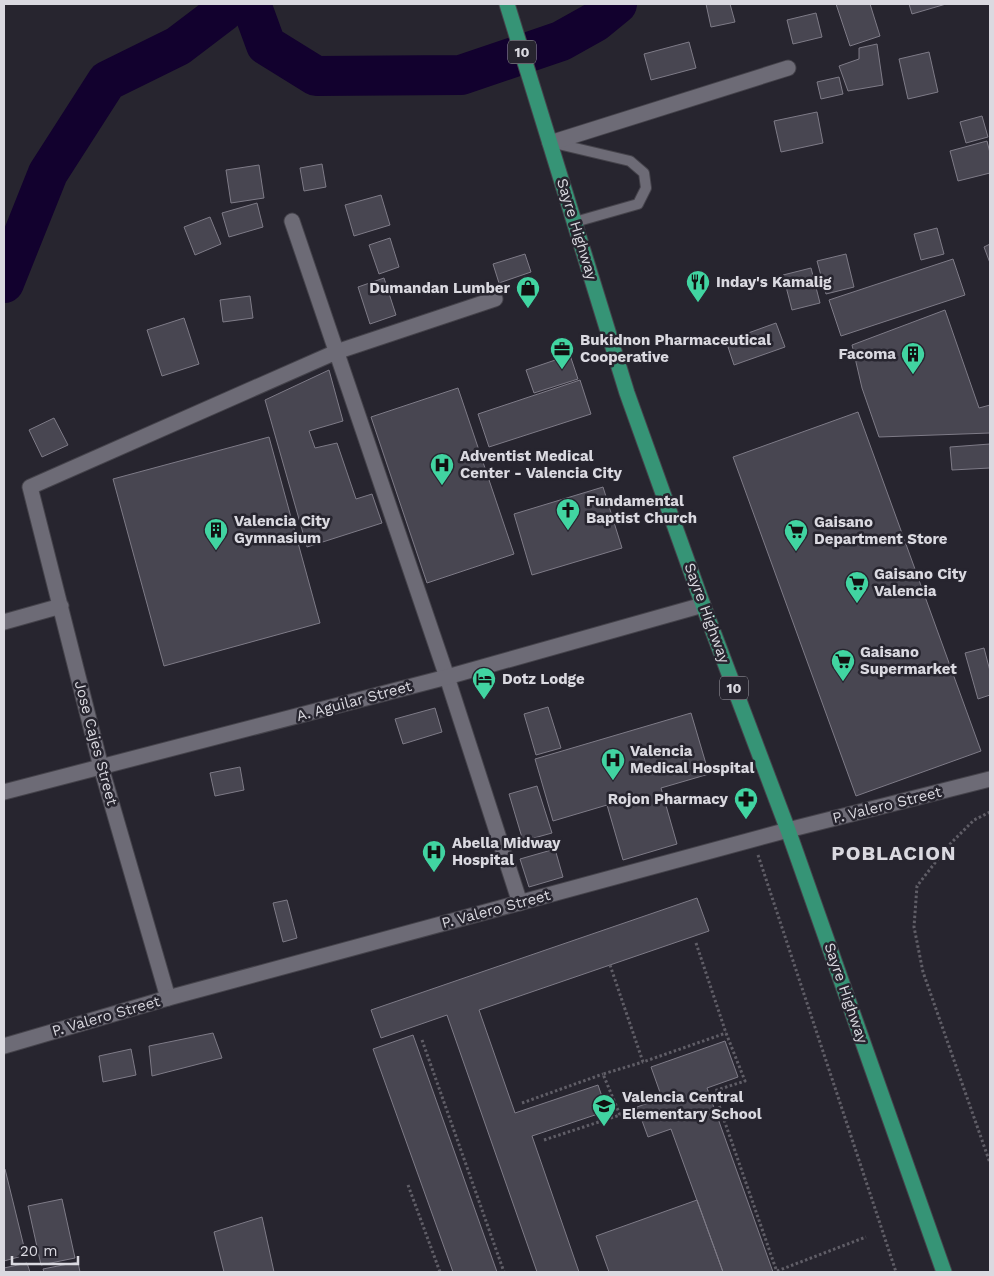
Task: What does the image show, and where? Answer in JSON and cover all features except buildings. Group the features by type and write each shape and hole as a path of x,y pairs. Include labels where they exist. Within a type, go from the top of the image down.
{"highway":[{"name":"Sayre Highway","path":"507,4 627,393 703,605 788,830 944,1272"}],"street":[{"path":"550,143 788,68"},
{"path":"292,221 447,676 520,903"},
{"path":"336,352 495,298"},
{"name":"Jose Cajes Street","path":"168,998 101,767 30,487 336,352"},
{"name":"A. Aguilar Street","path":"4,792 447,676 703,605"},
{"path":"4,622 61,606"},
{"name":"P. Valero Street","path":"4,1046 168,998 788,830 990,779"}],"lane":[{"path":"550,143 630,161 644,173 646,188 638,204 575,222"}],"path":[{"path":"990,812 974,820 948,846 918,886 914,927 923,972 990,1163"},
{"path":"753,840 896,1272"},
{"path":"696,943 726,1033 745,1081 714,1092 777,1272 866,1237"},
{"path":"610,965 643,1062"},
{"path":"522,1103 726,1033"},
{"path":"422,1040 504,1272"},
{"path":"544,1140 620,1115 603,1074"},
{"path":"408,1185 440,1272"}],"waterway":[{"path":"4,283 48,173 107,81 178,46 224,11 227,4"},
{"path":"251,4 266,45 316,76 461,75 561,41 595,22 617,4"}],"place":[{"name":"Inday's Kamalig","path":"698,303"},
{"name":"Dumandan Lumber","path":"528,309"},
{"name":"Bukidnon Pharmaceutical Cooperative","path":"562,370"},
{"name":"Facoma","path":"913,375"},
{"name":"Adventist Medical Center - Valencia City","path":"442,486"},
{"name":"Fundamental Baptist Church","path":"568,531"},
{"name":"Valencia City Gymnasium","path":"216,551"},
{"name":"Gaisano Department Store","path":"796,552"},
{"name":"Gaisano City Valencia","path":"857,604"},
{"name":"Gaisano Supermarket","path":"843,682"},
{"name":"Dotz Lodge","path":"484,700"},
{"name":"Valencia Medical Hospital","path":"613,781"},
{"name":"Rojon Pharmacy","path":"746,820"},
{"name":"Abella Midway Hospital","path":"434,873"},
{"name":"Valencia Central Elementary School","path":"604,1127"}],"district":[{"name":"POBLACION","path":"894,853"}]}
